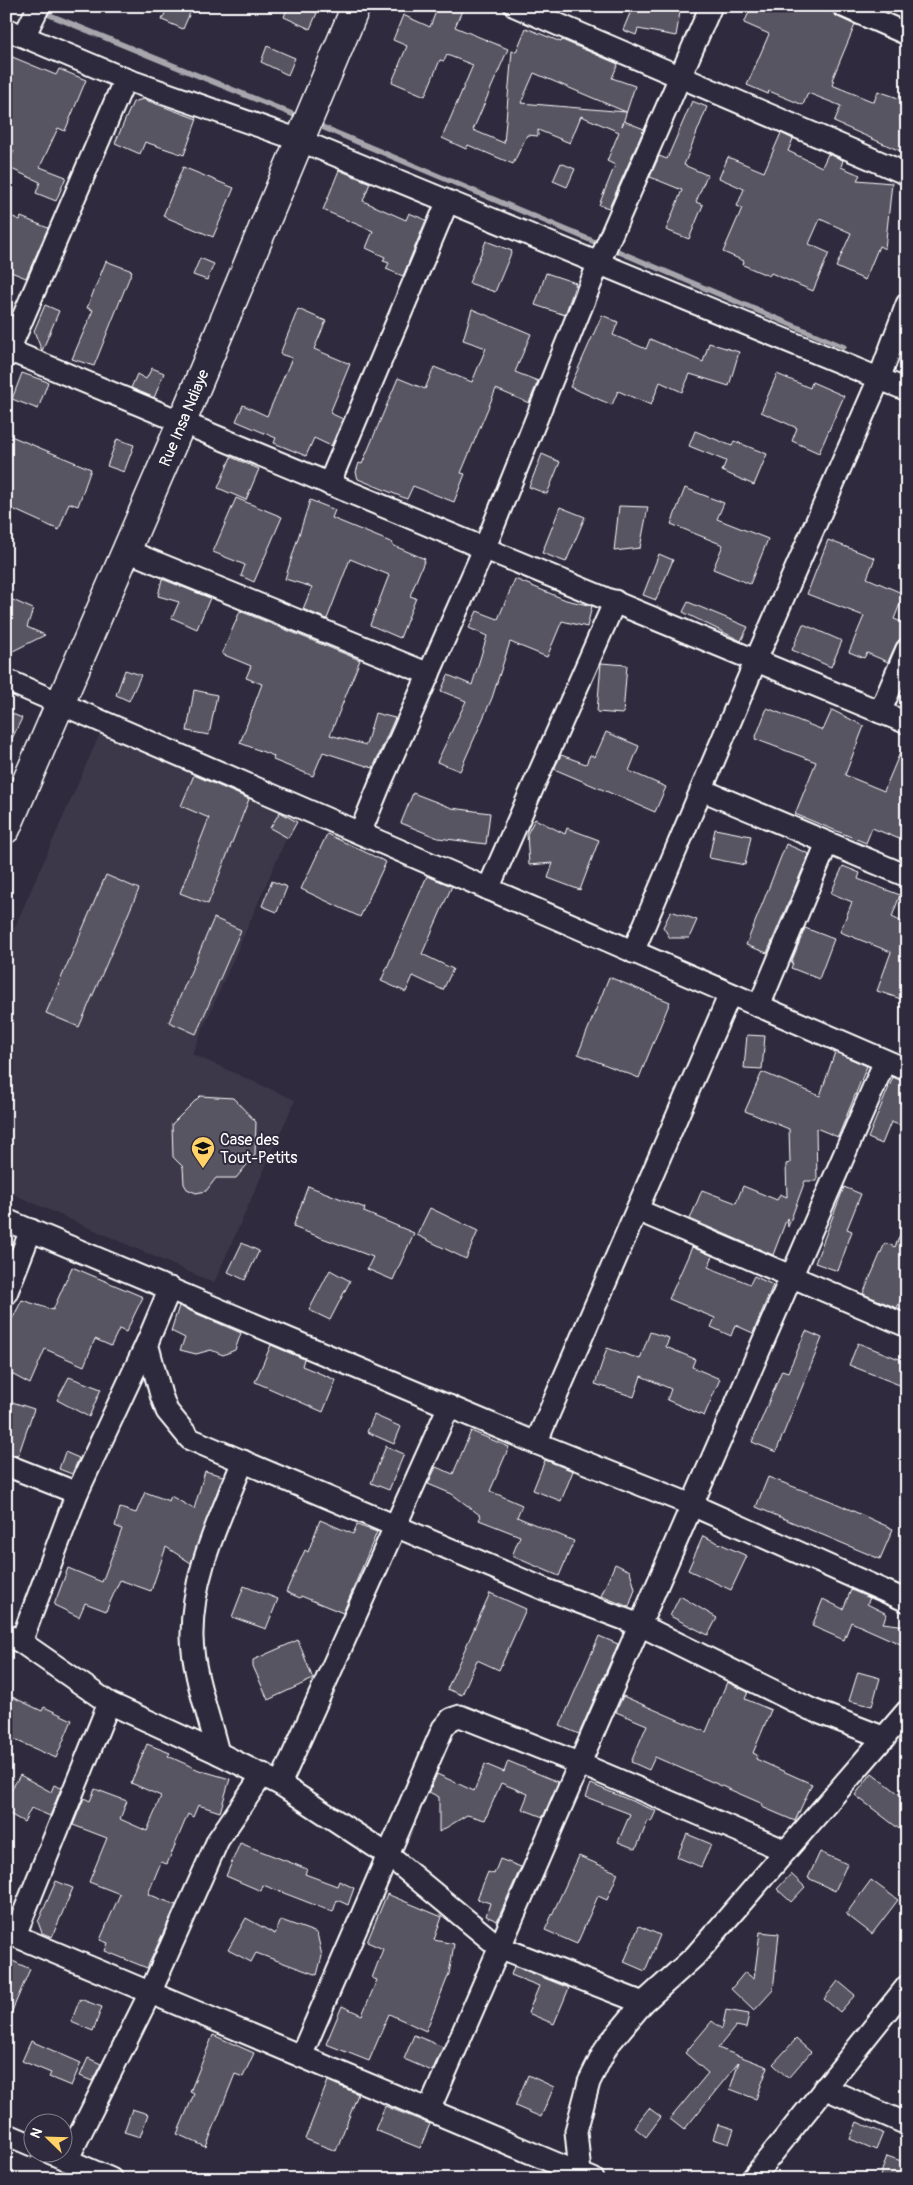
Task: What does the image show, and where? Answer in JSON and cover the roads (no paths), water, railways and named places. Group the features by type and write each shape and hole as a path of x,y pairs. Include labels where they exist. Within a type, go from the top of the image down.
{"main road":[{"name":"Rue Insa Ndiaye","path":"6,829 181,424 356,6"}],"street":[{"path":"39,6 15,32 126,79 299,140 447,203 907,390"},
{"path":"360,833 485,547 598,265 711,6"},
{"path":"843,6 907,34"},
{"path":"524,8 907,174"},
{"path":"126,79 7,352 485,547 907,723"},
{"path":"329,484 447,203"},
{"path":"634,952 756,660 879,379 907,304"},
{"path":"125,550 428,674"},
{"path":"488,889 615,601"},
{"path":"880,712 907,649"},
{"path":"6,680 907,1070"},
{"path":"702,790 907,876"},
{"path":"759,1006 827,843"},
{"path":"536,1443 730,994"},
{"path":"428,2110 886,1061"},
{"path":"637,1210 907,1326"},
{"path":"6,1220 536,1443 692,1505 907,1601"},
{"path":"6,1294 30,1230"},
{"path":"170,1288 148,1342 77,1493 14,1638 109,1704 271,1779 388,1855 499,1947 642,2003"},
{"path":"148,1342 161,1396 167,1411 190,1439 544,1590 640,1625 810,1709 885,1738"},
{"path":"72,2131 150,1993 218,1840 271,1779 397,1526 449,1406"},
{"path":"218,1753 196,1662 192,1637 194,1609 200,1570 243,1461"},
{"path":"6,1466 77,1493"},
{"path":"109,1704 10,1934 586,2176"},
{"path":"586,2176 576,2131 589,2082 607,2046 642,2003 695,1956 907,1711"},
{"path":"301,2056 442,1728 450,1719 460,1716 578,1763 786,1851"},
{"path":"752,2179 907,1986"},
{"path":"824,2088 907,2124"},
{"path":"6,2134 22,2141"},
{"path":"72,2162 111,2179"}],"waterway":[{"path":"40,11 302,118"},
{"path":"315,124 602,245"},
{"path":"610,248 844,347"}],"place":[{"name":"Case des Tout-Petits","path":"203,1169"}]}
